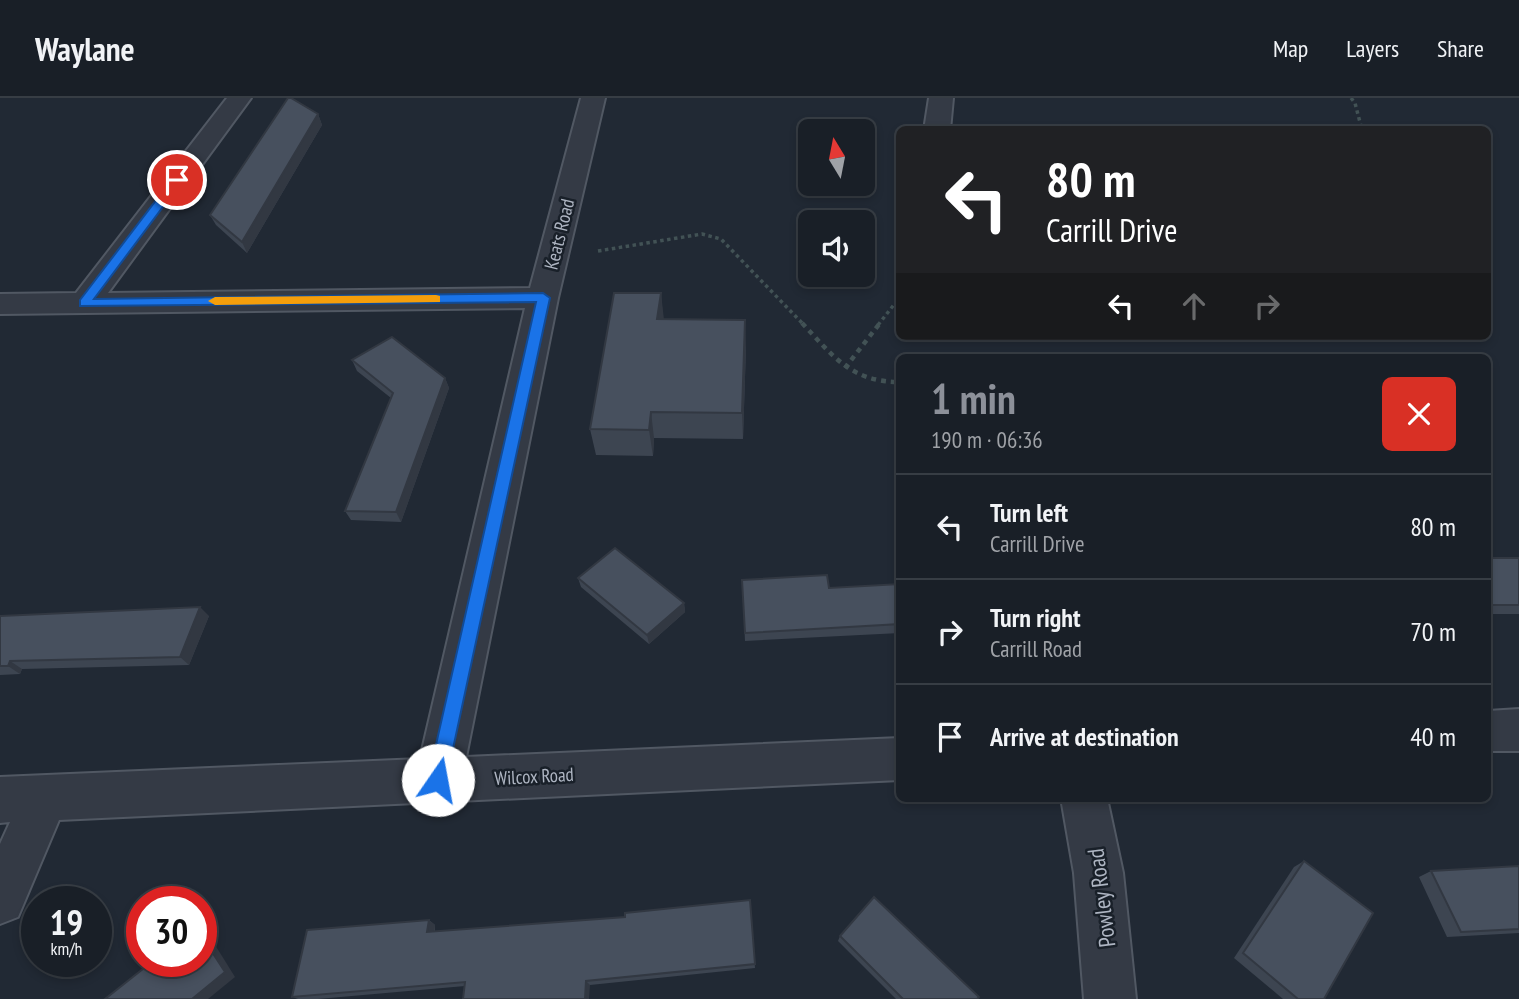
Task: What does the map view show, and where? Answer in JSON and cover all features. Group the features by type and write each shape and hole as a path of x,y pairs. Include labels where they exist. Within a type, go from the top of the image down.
{"street":[{"path":"85,303 239,98"},
{"name":"Keats Road","path":"438,780 543,298 593,98"},
{"path":"938,126 941,98"},
{"path":"0,304 543,298"},
{"path":"1491,731 1519,730"},
{"name":"Wilcox Road","path":"23,799 896,760"},
{"path":"0,899 23,799"},
{"name":"Powley Road","path":"1085,802 1094,836 1107,946 1110,999"}],"path":[{"path":"1351,98 1361,126"},
{"path":"553,259 702,234 721,239 845,368 883,383 896,382"},
{"path":"845,368 896,302"}],"building":[{"path":"288,98 318,114 242,242 210,215"},
{"path":"614,293 661,293 657,319 745,320 742,413 651,412 649,430 590,429"},
{"path":"392,337 445,378 396,512 345,511 393,393 352,360"},
{"path":"615,548 684,603 647,635 578,578"},
{"path":"1491,558 1519,558 1519,605 1491,605"},
{"path":"827,575 829,588 896,584 896,624 745,633 742,580"},
{"path":"200,607 180,657 10,661 8,666 0,666 0,616"},
{"path":"1304,861 1373,913 1324,999 1298,999 1243,953"},
{"path":"1519,866 1519,929 1461,932 1431,871"},
{"path":"874,897 979,997 903,999 840,936"},
{"path":"750,900 755,964 586,981 585,999 463,999 465,982 292,997 307,930 429,920 427,932 625,917 625,913"},
{"path":"217,960 225,972 192,999 105,999 133,977 217,977"}],"slow traffic":[{"path":"215,301 436,299"}],"route":[{"path":"177,180 85,303 543,298 438,780"}]}
